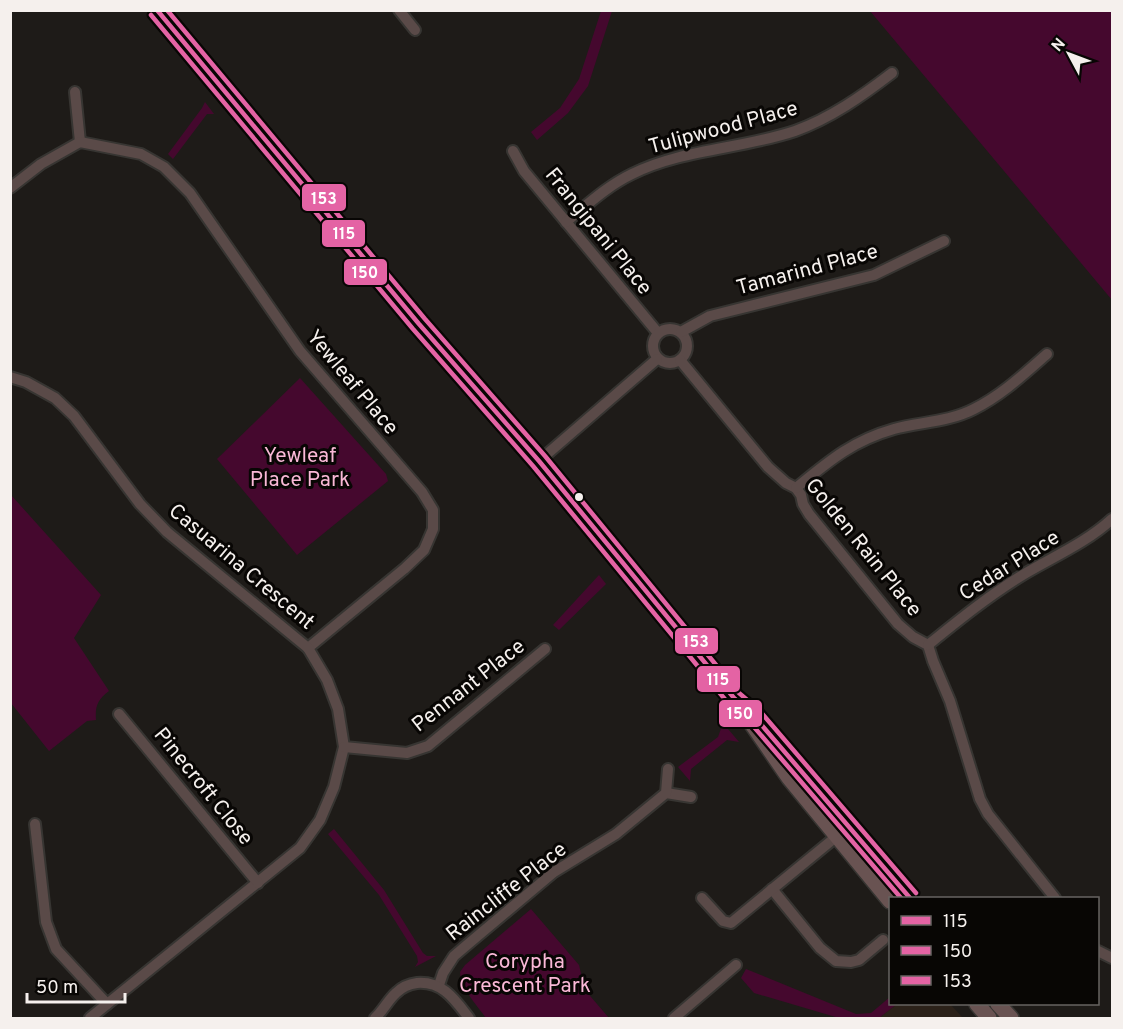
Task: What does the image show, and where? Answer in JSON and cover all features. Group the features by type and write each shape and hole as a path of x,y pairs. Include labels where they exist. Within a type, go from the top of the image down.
{"main road":[{"path":"157,10 426,332 538,461 734,698 789,778 889,899"},
{"path":"734,698 753,714 908,897"},
{"path":"978,1005 989,1018"},
{"path":"999,1005 1011,1018"}],"street":[{"path":"399,10 415,30"},
{"name":"Tulipwood Place","path":"566,222 610,187 632,174 683,157 794,131 854,102 892,73"},
{"path":"10,188 41,164 80,142 75,92"},
{"name":"Yewleaf Place","path":"80,142 141,154 164,167 190,193 300,351 422,492 433,510 433,529 424,550 308,648"},
{"name":"Frangipani Place","path":"513,151 524,171 658,333"},
{"name":"Tamarind Place","path":"681,332 710,316 874,275 944,241"},
{"path":"669,328 681,332 687,343 687,349 681,360 676,363 666,363 657,359 652,348 654,338 658,333 669,328"},
{"path":"796,488 844,450 867,438 896,429 959,416 975,409 1008,388 1047,354"},
{"path":"538,461 657,359"},
{"name":"Golden Rain Place","path":"681,360 768,467 786,483 796,488 809,514 898,624 913,637 928,645 950,700 980,799 988,814 1054,897"},
{"name":"Casuarina Crescent","path":"10,377 26,382 55,398 74,416 140,504 167,532 308,648 327,680 338,708 344,747 334,787 320,820 300,848 90,1018"},
{"name":"Cedar Place","path":"928,645 988,597 1027,572 1083,542 1113,519"},
{"name":"Pennant Place","path":"344,747 407,753 428,746 545,649"},
{"name":"Pinecroft Close","path":"119,714 258,883"},
{"path":"668,769 666,793 691,797"},
{"name":"Raincliffe Place","path":"438,985 454,956 483,931 555,872 616,834 666,793"},
{"path":"35,824 46,922 56,949 106,1004"},
{"path":"702,898 723,921 731,923 849,826"},
{"path":"772,889 820,948 836,961 859,960 883,940"},
{"path":"1099,951 1113,958"},
{"path":"674,1018 736,965"},
{"path":"375,1018 394,994 403,987 422,983 438,985 450,994 469,1018"}],"shaded area":[{"path":"896,1005 951,1005 963,1018 879,1018"}],"green space":[{"path":"601,11 612,11 588,86 568,113 537,140 531,132 560,108 579,79"},
{"path":"870,11 1112,11 1112,300"},
{"path":"205,102 214,114 207,114 173,159 168,154"},
{"name":"Yewleaf Place Park","path":"300,378 386,474 388,481 297,555 217,459"},
{"path":"11,495 101,595 74,638 109,691 98,704 96,720 87,721 49,751 11,703"},
{"path":"599,575 606,584 559,630 553,625"},
{"path":"723,723 739,742 727,740 691,769 690,781 678,767 718,737"},
{"path":"334,829 384,890 423,953 427,956 436,956 415,967 418,962 417,956 379,895 328,834"},
{"name":"Corypha Crescent Park","path":"531,909 579,965 585,990 609,1018 486,1018 466,991 460,972 465,965"},
{"path":"746,969 856,1014 871,1013 889,998 889,1005 896,1005 879,1018 839,1018 754,993 741,978"}],"transit line":[{"name":"115","path":"157,10 419,324 539,461 734,698 753,715 909,897"},
{"name":"153","path":"167,10 425,319 545,456 739,693 759,710 916,893"},
{"name":"150","path":"151,15 413,329 533,466 728,703 748,720 900,897"}]}
